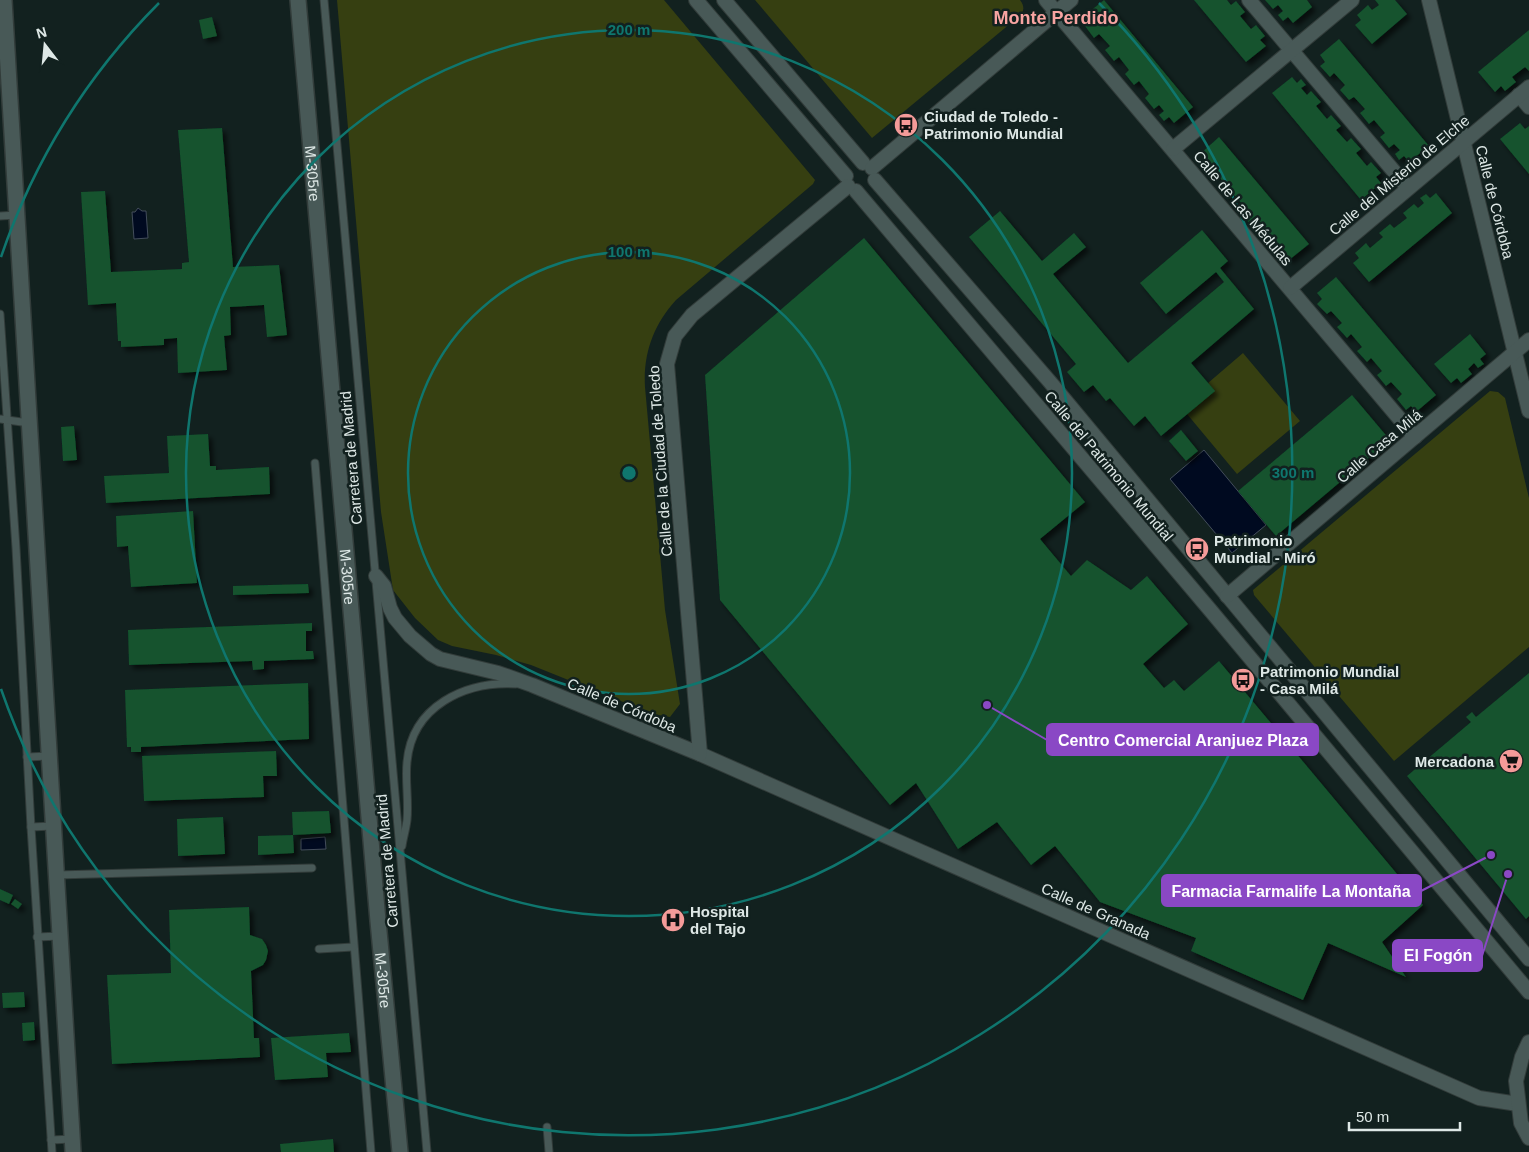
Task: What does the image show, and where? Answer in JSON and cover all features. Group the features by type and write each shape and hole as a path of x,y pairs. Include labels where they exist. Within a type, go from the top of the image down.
{"main road":[{"path":"4,0 73,1146"},
{"name":"M-305re","path":"298,0 377,912 400,1152"}],"street":[{"name":"Calle del Patrimonio Mundial","path":"696,0 1529,992"},
{"name":"Calle del Patrimonio Mundial","path":"724,0 1050,382 1529,959"},
{"name":"Calle de Las Médulas","path":"1046,0 1414,437"},
{"path":"870,170 1071,0"},
{"path":"1249,0 1408,188"},
{"path":"1173,149 1352,0"},
{"name":"Calle de Córdoba","path":"1429,0 1529,411"},
{"path":"1524,91 1529,108"},
{"name":"Calle del Misterio de Elche","path":"1290,288 1524,91"},
{"path":"853,164 870,170 874,184 866,191 850,184 850,167 853,164"},
{"name":"Calle de la Ciudad de Toledo","path":"700,754 666,364 676,336 692,315 850,184"},
{"name":"Calle Casa Milá","path":"1227,596 1529,340"},
{"name":"Calle de Córdoba","path":"376,576 384,586 394,618 410,636 431,654 440,659 498,673 532,685 700,754"},
{"name":"Calle de Granada","path":"700,754 1479,1098 1518,1104"},
{"path":"1529,1042 1522,1057 1516,1081 1521,1123 1529,1137"}],"lane":[{"name":"Carretera de Madrid","path":"324,0 427,1152"},
{"path":"0,216 17,215"},
{"path":"0,314 3,420 16,548 31,827 52,1152"},
{"path":"3,420 29,423"},
{"path":"314,463 370,1152"},
{"name":"Calle de Córdoba","path":"400,854 407,821 407,763 409,752 413,738 428,714 451,696 476,686 500,683 532,685"},
{"path":"28,757 49,756"},
{"path":"31,827 53,826"},
{"path":"57,875 312,868"},
{"path":"38,937 60,936"},
{"path":"319,948 353,947"},
{"path":"547,1126 549,1152"},
{"path":"51,1140 73,1146"}],"green space":[{"path":"337,0 664,0 815,180 813,184 676,300 656,329 648,351 645,387 665,610 680,704 670,717 653,714 531,665 496,655 452,646 438,640 415,618 393,590 381,512"},
{"path":"755,0 1020,0 1023,9 1022,14 872,138"},
{"path":"1243,353 1300,421 1237,474 1187,414 1214,391 1208,383"},
{"path":"1490,391 1498,392 1505,398 1529,498 1529,647 1394,761 1254,595 1253,590"}],"water":[{"path":"138,208 146,211 148,238 134,239 132,212 135,212"},
{"path":"1204,450 1266,525 1232,553 1170,479"},
{"path":"325,837 326,849 301,850 301,839"}],"building":[{"path":"1104,0 1193,107 1174,123 1169,117 1164,121 1159,115 1164,111 1159,105 1154,109 1145,98 1149,94 1139,81 1134,85 1125,74 1129,70 1119,57 1114,61 1105,50 1110,46 1099,34 1094,38 1085,26 1090,22 1084,16"},
{"path":"1194,0 1227,0 1231,5 1236,1 1245,12 1240,16 1251,29 1256,25 1265,36 1260,40 1266,46 1246,62"},
{"path":"1265,0 1307,0 1312,7 1293,23 1288,17 1283,21 1278,15 1283,11 1278,5 1273,9"},
{"path":"1375,0 1395,0 1407,14 1372,44 1355,25 1361,20 1357,15 1368,5 1372,10 1379,5"},
{"path":"212,17 217,36 203,39 199,20"},
{"path":"1529,30 1529,71 1525,67 1512,77 1516,82 1505,91 1501,86 1495,92 1478,72"},
{"path":"1339,39 1429,146 1409,162 1404,156 1399,160 1395,154 1400,150 1394,144 1389,148 1380,137 1385,133 1374,120 1369,124 1360,113 1365,109 1354,97 1349,100 1340,90 1345,85 1334,73 1330,77 1320,66 1325,62 1320,55"},
{"path":"1292,77 1297,83 1301,79 1306,85 1301,88 1307,95 1311,91 1321,102 1316,106 1327,119 1331,115 1341,126 1336,130 1347,142 1351,138 1361,149 1356,153 1367,166 1371,162 1381,173 1376,177 1381,183 1361,200 1272,93"},
{"path":"1520,123 1525,129 1529,126 1529,174 1500,139"},
{"path":"222,128 233,267 279,265 287,335 267,337 264,305 230,307 231,335 224,336 227,370 178,373 177,338 164,339 164,345 121,347 121,341 118,341 116,303 88,305 81,192 105,191 111,272 182,269 182,263 189,262 178,130"},
{"path":"1219,137 1309,244 1289,260 1284,254 1279,258 1275,253 1279,249 1274,242 1269,246 1260,235 1265,231 1254,219 1249,223 1240,211 1245,207 1234,195 1229,199 1220,188 1225,184 1214,171 1209,175 1200,164 1205,160 1200,154"},
{"path":"1436,193 1452,213 1369,282 1353,263 1359,258 1355,253 1366,243 1370,248 1383,237 1379,233 1390,224 1394,228 1407,218 1403,213 1414,204 1418,208 1424,203 1420,198 1426,194 1430,198"},
{"path":"1000,211 1042,261 1074,233 1086,247 1053,274 1128,363 1224,282 1216,272 1166,314 1140,283 1202,230 1228,261 1220,268 1254,309 1191,363 1215,391 1161,436 1145,416 1134,426 1110,398 1106,401 1093,385 1084,392 1067,372 1076,364 969,237"},
{"path":"864,238 1085,502 1040,539 1071,576 1087,560 1131,590 1147,576 1188,624 1143,664 1164,688 1174,680 1184,691 1219,661 1423,905 1382,942 1406,977 1328,943 1303,1000 1191,951 1196,938 1100,902 1055,846 1031,865 997,822 958,849 916,783 890,805 720,600 705,375"},
{"path":"1336,277 1436,395 1416,412 1411,406 1406,410 1397,399 1402,394 1391,382 1386,386 1377,375 1382,371 1371,358 1367,362 1357,351 1362,347 1351,334 1347,338 1337,327 1342,323 1331,311 1327,314 1317,304 1322,299 1317,293"},
{"path":"1470,334 1486,354 1480,359 1484,364 1478,368 1474,363 1468,369 1472,374 1461,383 1457,378 1451,383 1434,364"},
{"path":"1352,395 1390,440 1276,536 1238,491"},
{"path":"74,426 77,460 63,461 61,427"},
{"path":"1181,430 1198,451 1186,461 1169,441"},
{"path":"208,434 210,466 216,466 216,470 269,467 270,494 106,503 104,476 169,473 167,436"},
{"path":"193,511 197,583 131,587 128,546 117,547 116,516"},
{"path":"308,584 309,593 233,595 233,586"},
{"path":"312,623 312,631 306,631 306,651 313,651 314,659 264,661 264,669 253,670 252,661 129,665 128,630"},
{"path":"1529,673 1529,916 1526,919 1407,776 1471,722 1466,717 1472,712 1476,717"},
{"path":"308,683 309,739 141,747 141,752 131,752 131,747 127,747 125,690"},
{"path":"276,751 277,776 263,776 264,797 144,801 142,756"},
{"path":"329,811 331,833 293,835 292,812"},
{"path":"223,817 225,854 178,856 177,819"},
{"path":"293,835 294,853 258,855 258,836"},
{"path":"0,889 13,895 9,904 0,900"},
{"path":"15,899 22,904 18,909 11,904"},
{"path":"249,907 250,935 262,939 268,951 263,965 251,971 254,1038 259,1038 260,1057 112,1064 107,975 171,973 169,910"},
{"path":"24,992 25,1007 3,1008 2,993"},
{"path":"34,1022 35,1040 23,1041 22,1023"},
{"path":"349,1033 351,1052 326,1053 328,1077 275,1080 271,1038"},
{"path":"333,1139 334,1152 281,1152 280,1144"}],"place":[{"name":"Ciudad de Toledo - Patrimonio Mundial","path":"906,125"},
{"name":"Patrimonio Mundial - Miró","path":"1197,549"},
{"name":"Patrimonio Mundial - Casa Milá","path":"1243,680"},
{"name":"Centro Comercial Aranjuez Plaza","path":"987,705"},
{"name":"Mercadona","path":"1511,761"},
{"name":"Farmacia Farmalife La Montaña","path":"1491,855"},
{"name":"El Fogón","path":"1508,874"},
{"name":"Hospital del Tajo","path":"673,920"}],"district":[{"name":"Monte Perdido","path":"1056,18"}]}
